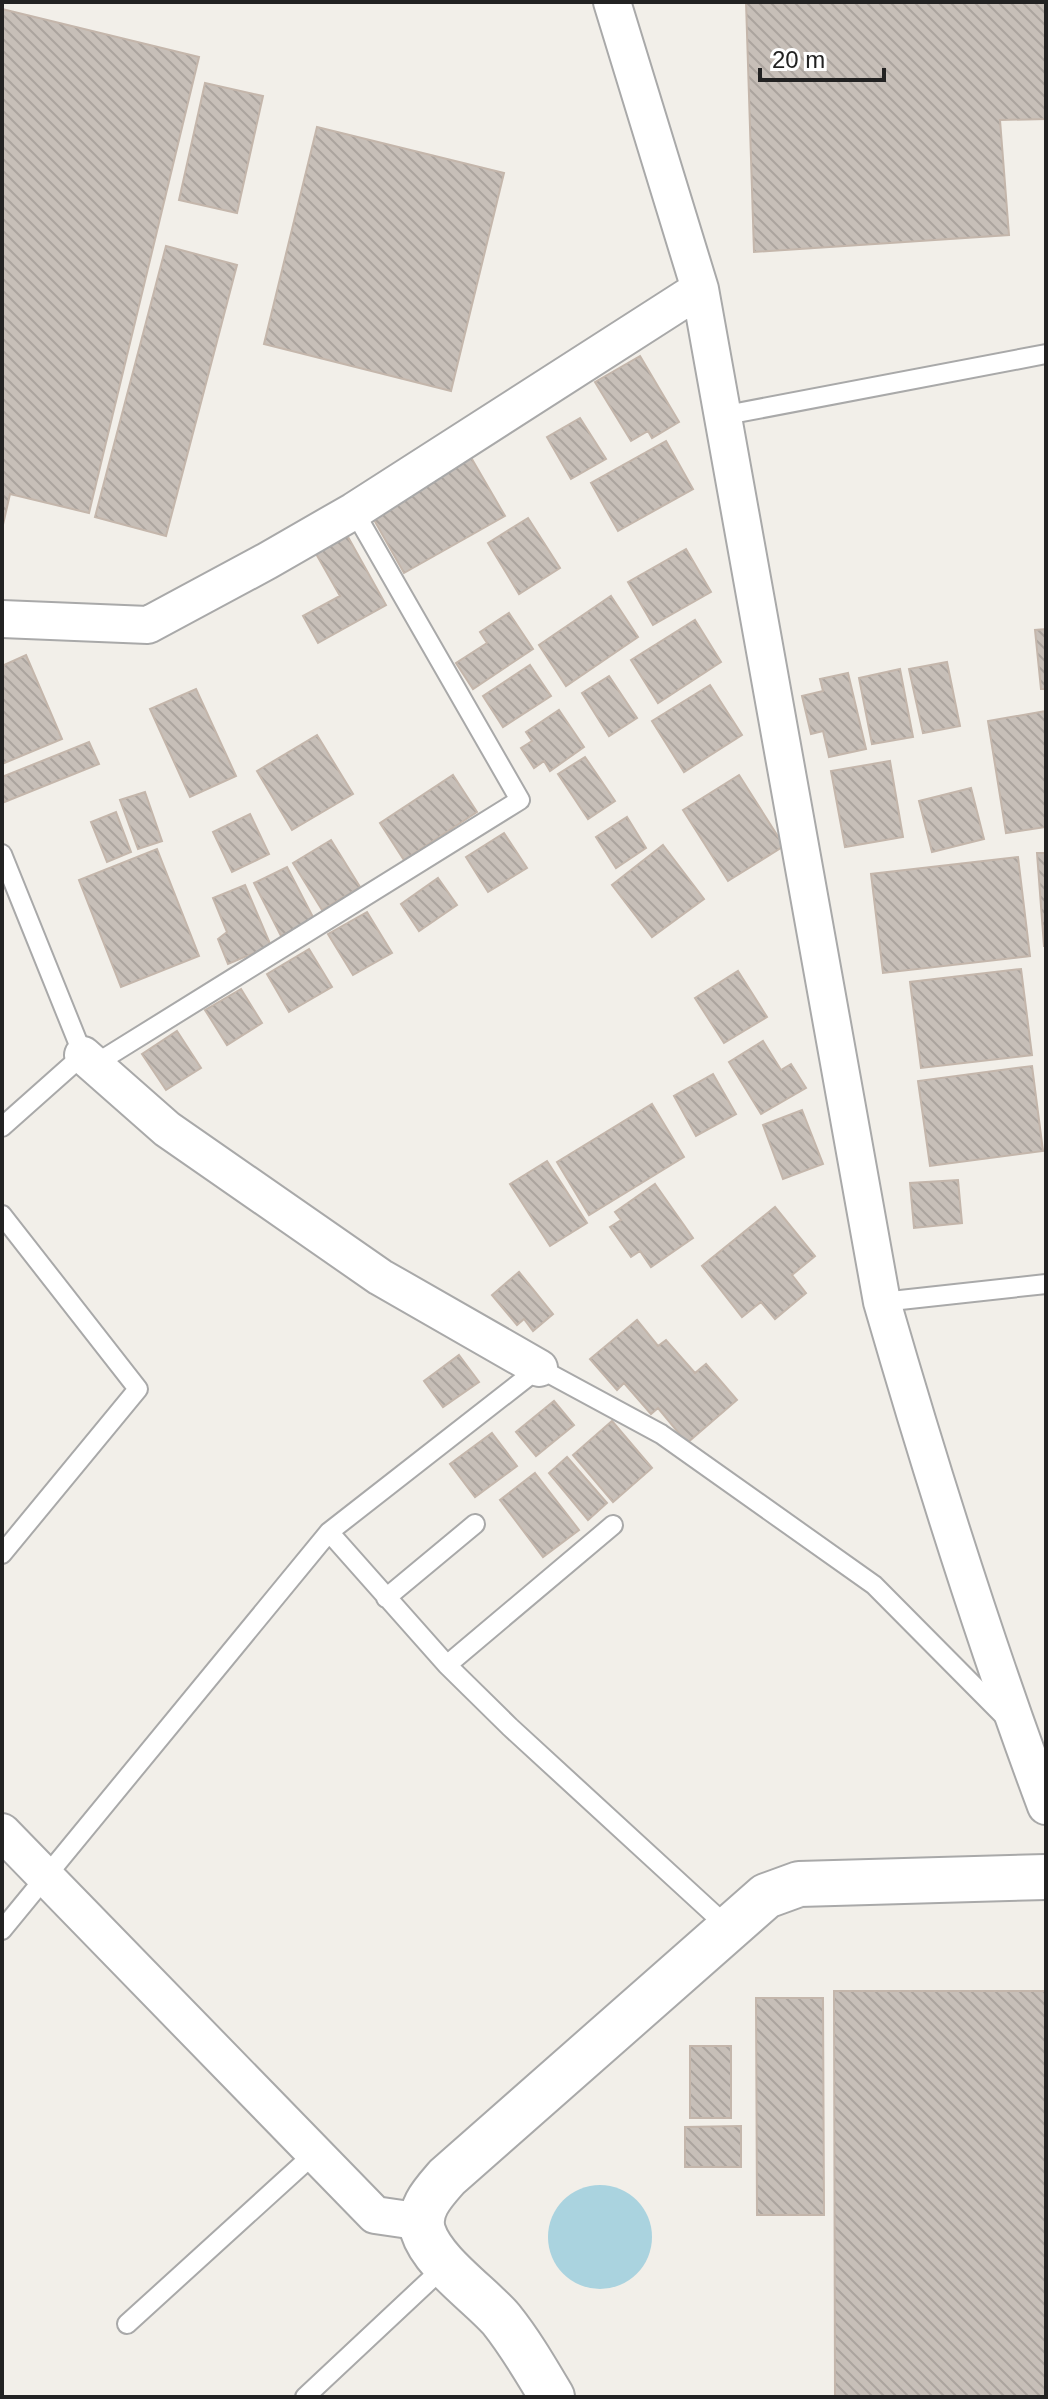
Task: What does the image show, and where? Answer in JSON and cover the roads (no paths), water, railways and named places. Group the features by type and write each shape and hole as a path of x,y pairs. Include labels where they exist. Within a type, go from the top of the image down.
{"street":[{"path":"612,2 700,289 882,1302 918,1428 1017,1729 1046,1806"},
{"path":"2,619 148,625 354,511 700,289"},
{"path":"88,1061 167,1129 380,1277 539,1368"},
{"path":"2,1832 375,2215 423,2222"},
{"path":"552,2397 520,2343 431,2246 423,2230 422,2212 431,2195 447,2177 766,1896 799,1884 1046,1877"}],"lane":[{"path":"721,416 1046,354"},
{"path":"2,1127 88,1061 520,800 354,511"},
{"path":"2,854 88,1061"},
{"path":"2,1215 138,1389 2,1554"},
{"path":"882,1302 1046,1284"},
{"path":"2,1930 329,1532 539,1368 661,1434 874,1585 1017,1729"},
{"path":"386,1598 475,1524"},
{"path":"447,1665 613,1525"},
{"path":"329,1532 447,1665 730,1929"},
{"path":"127,2324 315,2153"},
{"path":"305,2397 447,2264"}],"water":[{"path":"600,2185 620,2189 637,2200 648,2217 652,2237 648,2257 637,2274 620,2285 600,2289 580,2285 563,2274 552,2257 548,2237 552,2217 563,2200 580,2189"}]}
